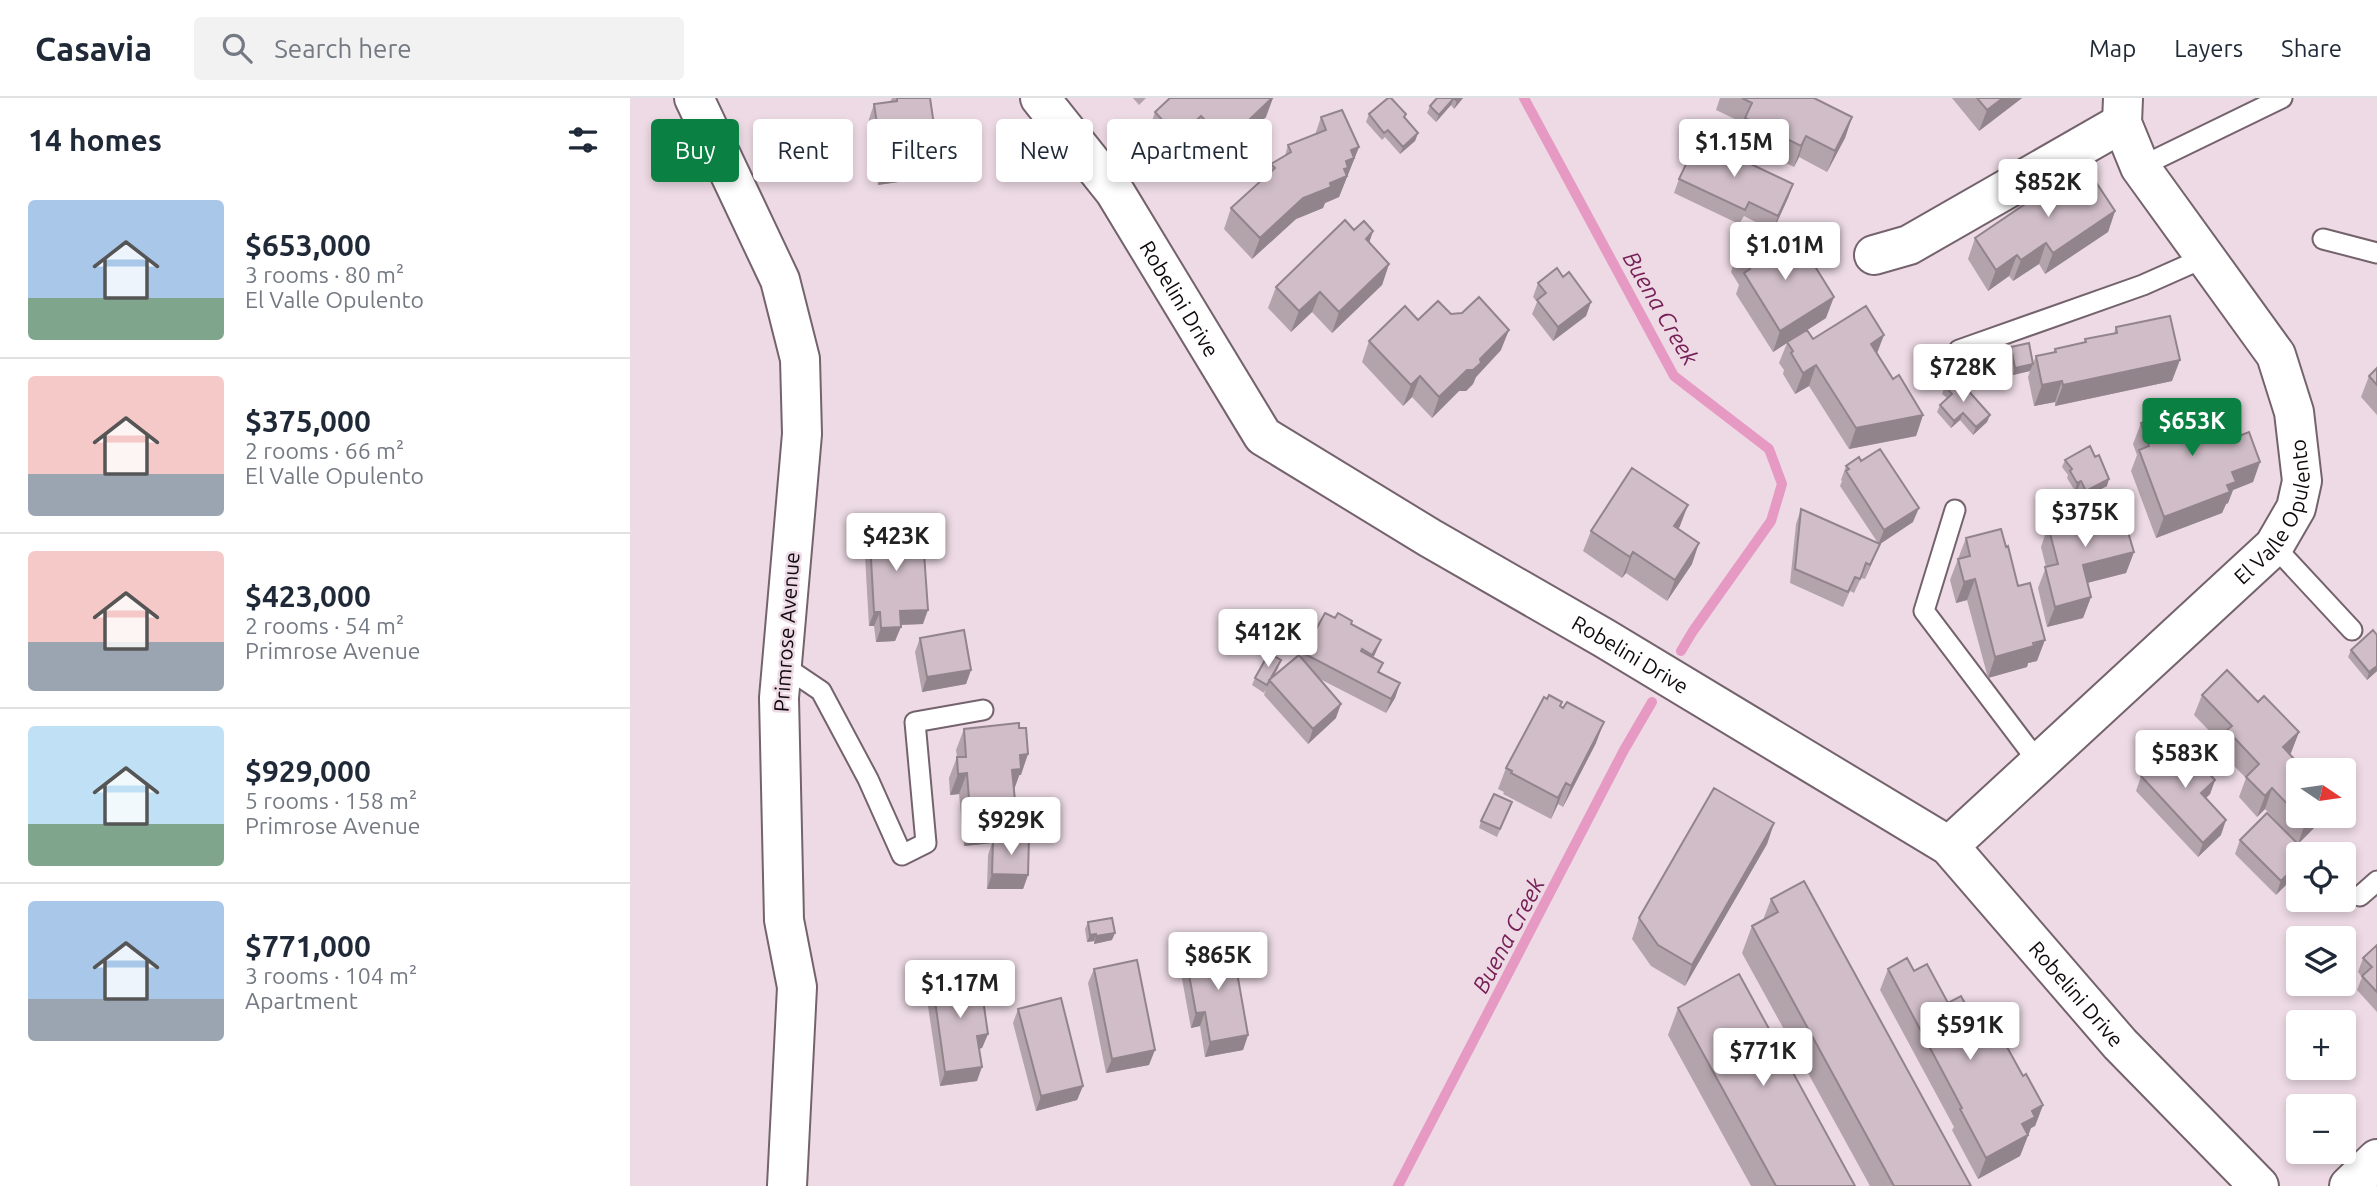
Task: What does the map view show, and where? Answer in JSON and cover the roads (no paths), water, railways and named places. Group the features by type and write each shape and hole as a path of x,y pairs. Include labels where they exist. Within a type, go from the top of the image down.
{"street":[{"name":"Primrose Avenue","path":"694,98 780,279 800,359 802,434 779,698 784,920 797,987 786,1186"},
{"name":"Robelini Drive","path":"1040,98 1115,192 1263,436 1949,846 2120,1044 2259,1186"},
{"name":"El Valle Opulento","path":"1949,846 2274,546 2295,508 2302,481 2294,412 2276,355 2140,167 2123,111"},
{"path":"1874,255 1909,245 2123,111"},
{"path":"2349,1186 2377,1159"}],"lane":[{"path":"2140,167 2282,98"},
{"path":"2323,239 2377,253"},
{"path":"1959,350 2143,285 2206,257"},
{"path":"1955,510 1924,611 2039,763"},
{"path":"2274,546 2351,630"},
{"path":"781,664 821,691 868,779 902,855 926,843 915,722 983,710"},
{"path":"2360,896 2377,881"}],"waterway":[{"name":"Buena Creek","path":"1524,98 1674,376 1769,449 1782,484 1771,521 1681,651"},
{"name":"Buena Creek","path":"1398,1186 1624,750 1652,702"}]}
